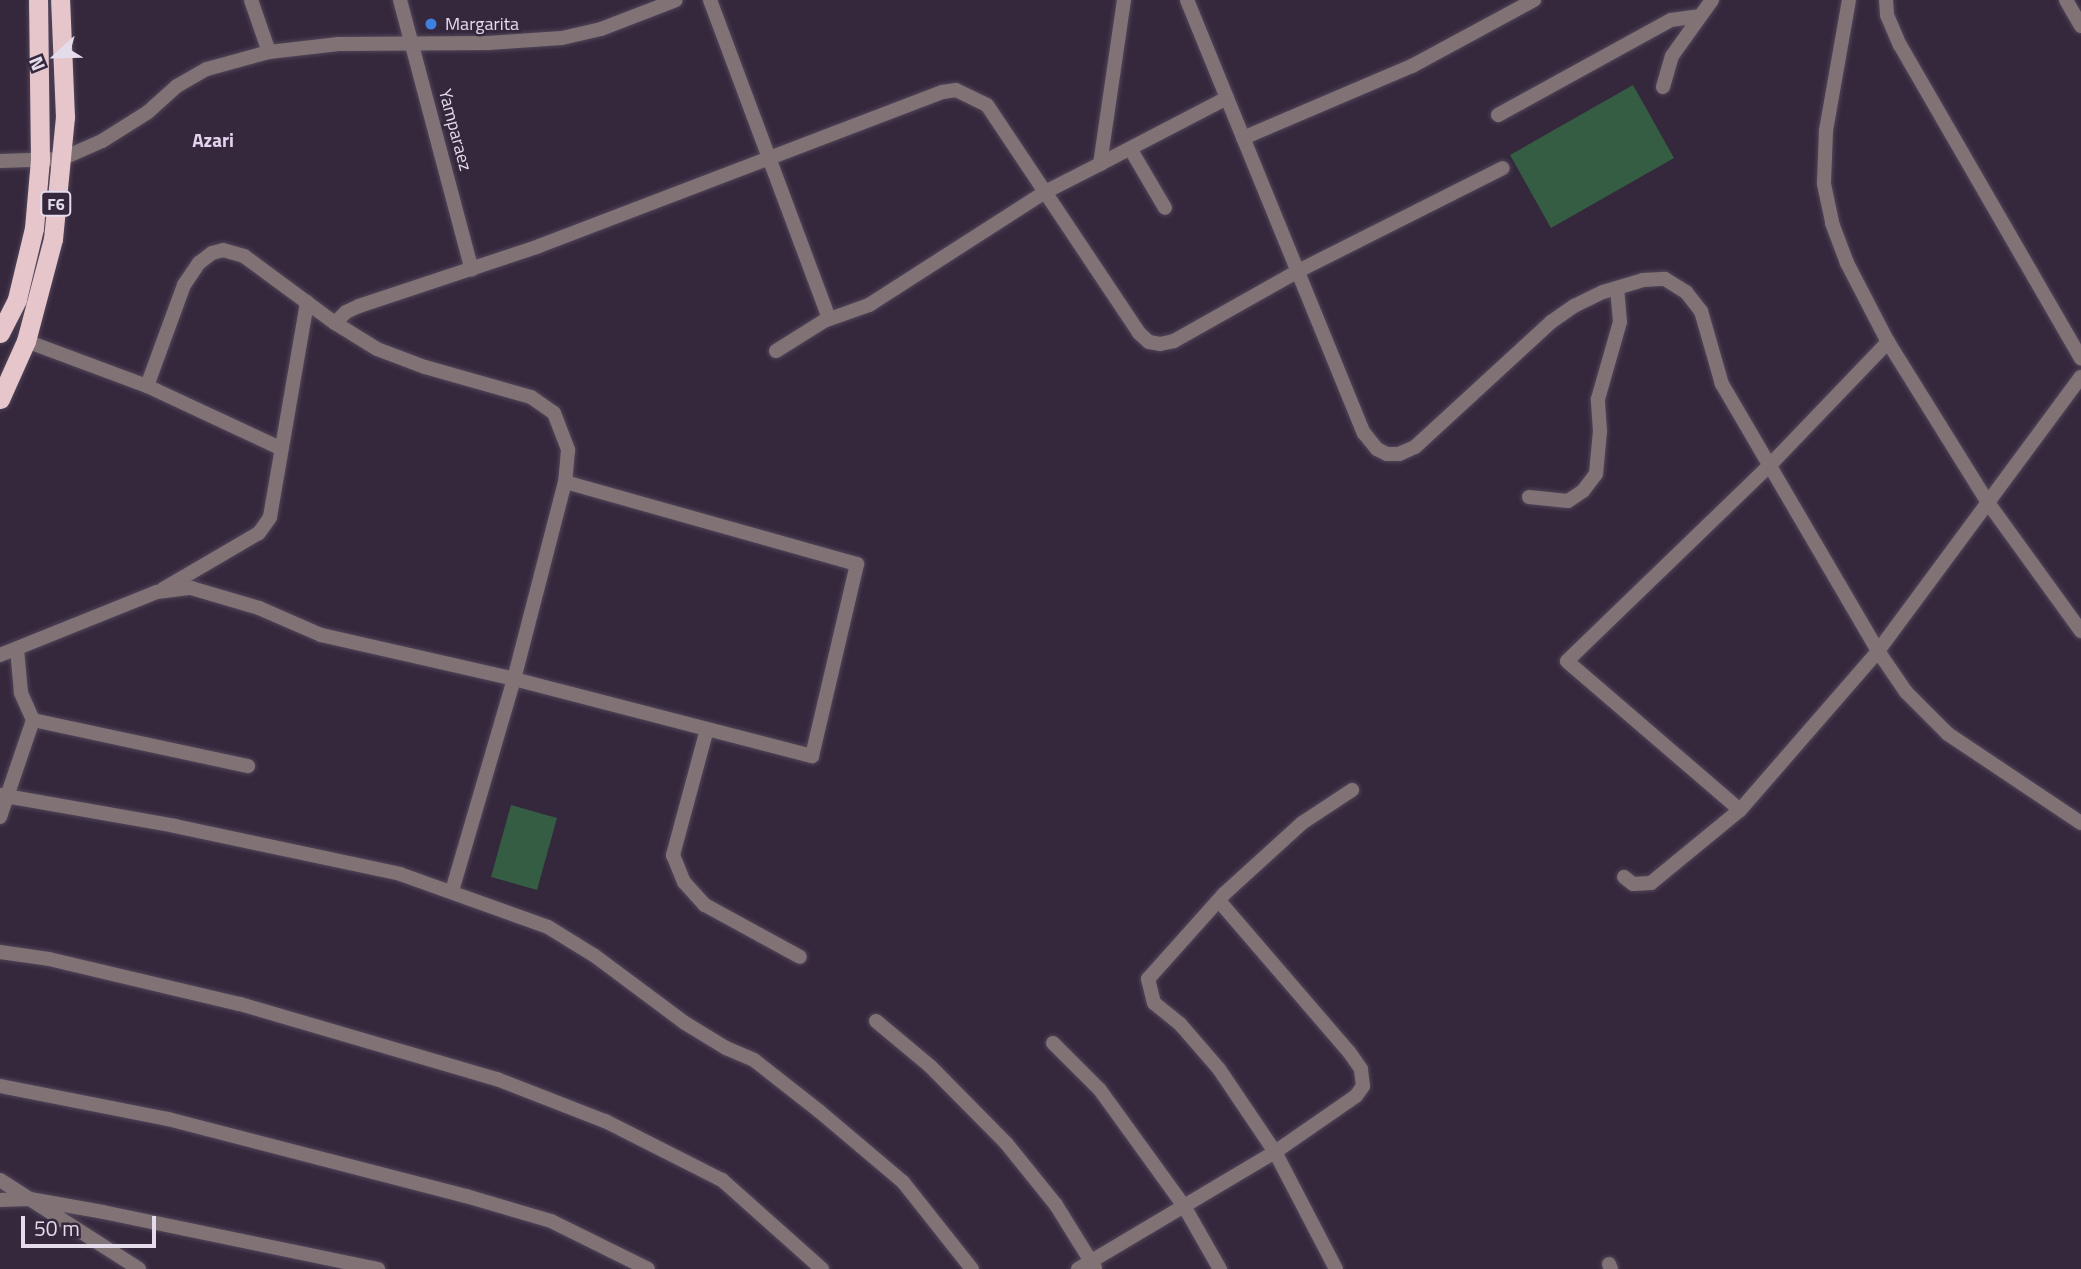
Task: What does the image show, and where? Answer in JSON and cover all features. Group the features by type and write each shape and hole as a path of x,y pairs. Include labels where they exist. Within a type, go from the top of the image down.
{"highway":[{"name":"F6","path":"0,333 17,299 34,228 40,160 38,0"},
{"name":"F6","path":"0,400 26,341 53,239 65,117 60,0"}],"street":[{"path":"251,0 269,52"},
{"name":"Yamparaez","path":"400,0 472,270"},
{"path":"0,161 61,159 102,141 148,111 177,86 207,69 269,52 339,44 488,43 562,38 601,29 676,0"},
{"path":"710,0 767,159 829,319"},
{"path":"1100,164 1125,0"},
{"path":"1187,0 1364,433 1377,449 1387,454 1399,454 1415,447 1551,322 1574,306 1643,280 1665,279 1686,292 1701,311 1722,383 1878,651 1906,692 1948,733 2081,823"},
{"path":"1244,138 1412,66 1534,0"},
{"path":"1662,87 1672,56 1712,0"},
{"path":"1849,0 1826,131 1824,184 1832,223 1847,263 1888,342 1989,504 2081,631"},
{"path":"1886,0 1887,15 1900,44 2081,359"},
{"path":"2066,0 2081,26"},
{"path":"1498,115 1671,20 1699,16"},
{"path":"335,323 359,306 472,270 921,98 956,90 987,105 1139,333 1149,342 1160,344 1174,341 1298,271 1503,168"},
{"path":"776,351 829,319 869,305 1045,192 1131,150 1227,98"},
{"path":"1131,150 1165,208"},
{"path":"147,386 184,285 199,263 212,253 223,250 244,256 335,323 376,349 425,368 531,397 554,414 568,450 565,482 514,679 452,891"},
{"path":"1529,497 1568,501 1583,491 1596,474 1600,430 1598,399 1620,322 1618,288"},
{"path":"0,655 157,592 259,533 270,517 307,302"},
{"path":"26,341 147,386 280,448"},
{"path":"1740,810 1567,661 1769,467 1888,342"},
{"path":"1624,877 1633,884 1651,883 1740,810 1878,651 2081,377"},
{"path":"157,592 191,588 211,593 259,608 321,635 514,679 812,756 857,564 565,482"},
{"path":"0,817 3,796 33,720 21,692 17,649"},
{"path":"33,720 248,766"},
{"path":"707,729 673,855 684,883 705,905 800,957"},
{"path":"1336,1269 1275,1152 1219,1069 1180,1024 1154,1003 1148,979 1219,901 1302,823 1352,790"},
{"path":"3,796 174,826 387,871 548,926 595,956 685,1023 726,1048 754,1060 903,1182 972,1269"},
{"path":"1078,1269 1094,1265 1184,1206 1275,1152 1356,1096 1363,1086 1361,1069 1219,901"},
{"path":"0,952 49,959 240,1004 497,1079 605,1121 722,1180 822,1269"},
{"path":"876,1021 930,1066 1006,1143 1056,1205 1094,1265"},
{"path":"1053,1043 1100,1090 1184,1206 1220,1269"},
{"path":"0,1086 168,1119 466,1196 551,1221 648,1269"},
{"path":"0,1180 139,1269"},
{"path":"0,1200 30,1199 378,1269"}],"green space":[{"path":"1633,85 1674,158 1551,228 1510,155"},
{"path":"511,805 557,818 537,890 491,877"}],"place":[{"name":"Margarita","path":"431,24"}],"district":[{"name":"Azari","path":"213,140"}]}
